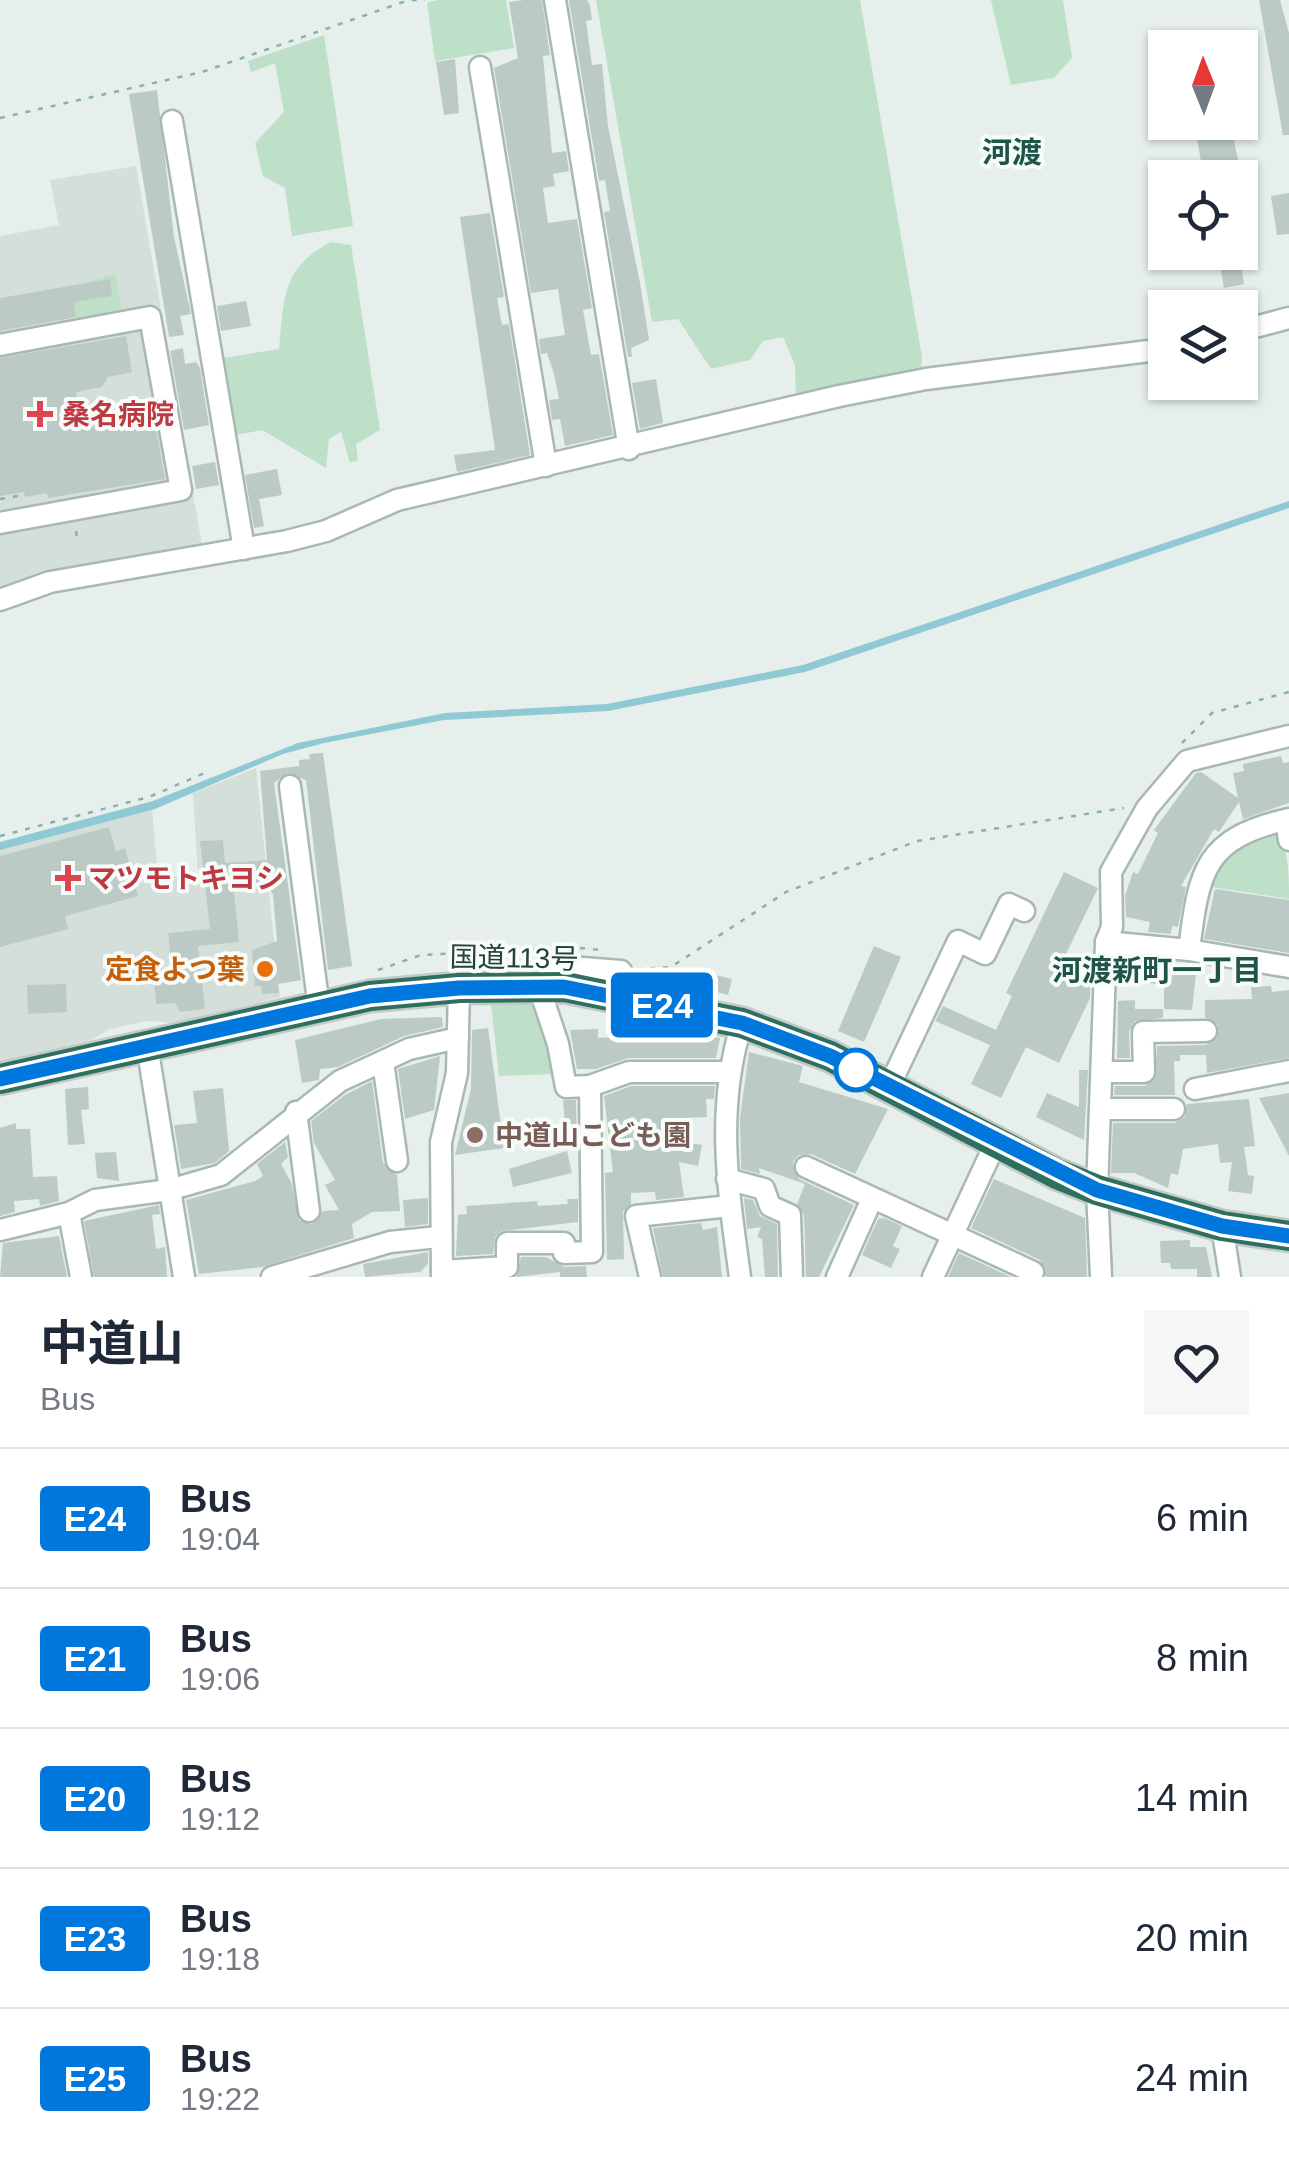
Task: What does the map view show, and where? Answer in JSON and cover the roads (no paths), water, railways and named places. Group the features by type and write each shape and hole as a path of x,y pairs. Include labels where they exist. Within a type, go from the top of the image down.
{"highway":[{"name":"国道113号","path":"0,1079 370,996 459,988 544,987 742,1023 830,1056 888,1089 1097,1190 1222,1226 1289,1236"}],"street":[{"path":"555,0 629,449"},
{"path":"480,67 546,466"},
{"path":"172,122 244,549"},
{"path":"0,345 150,317 180,490 0,522"},
{"path":"1258,326 1289,318"},
{"path":"0,600 50,582 326,531 397,500 926,379 1148,351"},
{"path":"1101,1277 1097,1190 1112,872 1147,808 1187,760 1289,736"},
{"path":"290,786 319,1008"},
{"path":"1189,950 1196,895 1208,863 1234,836 1288,826"},
{"path":"888,1089 958,941 986,954 1009,904 1024,911"},
{"path":"1106,942 1289,966"},
{"path":"617,961 557,966 544,987 566,1088 590,1086 628,1072 726,1072"},
{"path":"459,988 457,1073 442,1142 438,1237 442,1274 508,1266 506,1242 564,1243 564,1253 592,1252 590,1086"},
{"path":"740,1277 727,1179 726,1072 742,1023"},
{"path":"1102,1072 1144,1072 1143,1032 1206,1032"},
{"path":"0,1230 69,1213 95,1200 169,1190 231,1169 296,1112 340,1080 409,1049 458,1038"},
{"path":"148,1046 184,1277"},
{"path":"382,1062 396,1161"},
{"path":"1195,1089 1289,1071"},
{"path":"1101,1110 1174,1109"},
{"path":"296,1112 310,1211"},
{"path":"933,1277 996,1142"},
{"path":"806,1167 1033,1272 1030,1277"},
{"path":"727,1179 764,1189 770,1206 790,1214 792,1277"},
{"path":"837,1277 872,1199"},
{"path":"650,1277 636,1216 730,1206"},
{"path":"69,1213 81,1277"},
{"path":"1222,1226 1230,1277"},
{"path":"272,1277 390,1242 438,1237"}],"water":[{"path":"1289,501 1289,508 805,672 608,711 444,720 324,743 283,754 155,809 0,850 0,842 153,801 298,743 445,713 607,704 803,665"}],"place":[{"name":"桑名病院","path":"40,414"},
{"name":"マツモトキヨシ","path":"68,878"},
{"name":"定食よつ葉","path":"265,969"},
{"name":"中道山こども園","path":"475,1135"}],"district":[{"name":"河渡","path":"1012,152"},
{"name":"河渡新町一丁目","path":"1157,970"}]}
